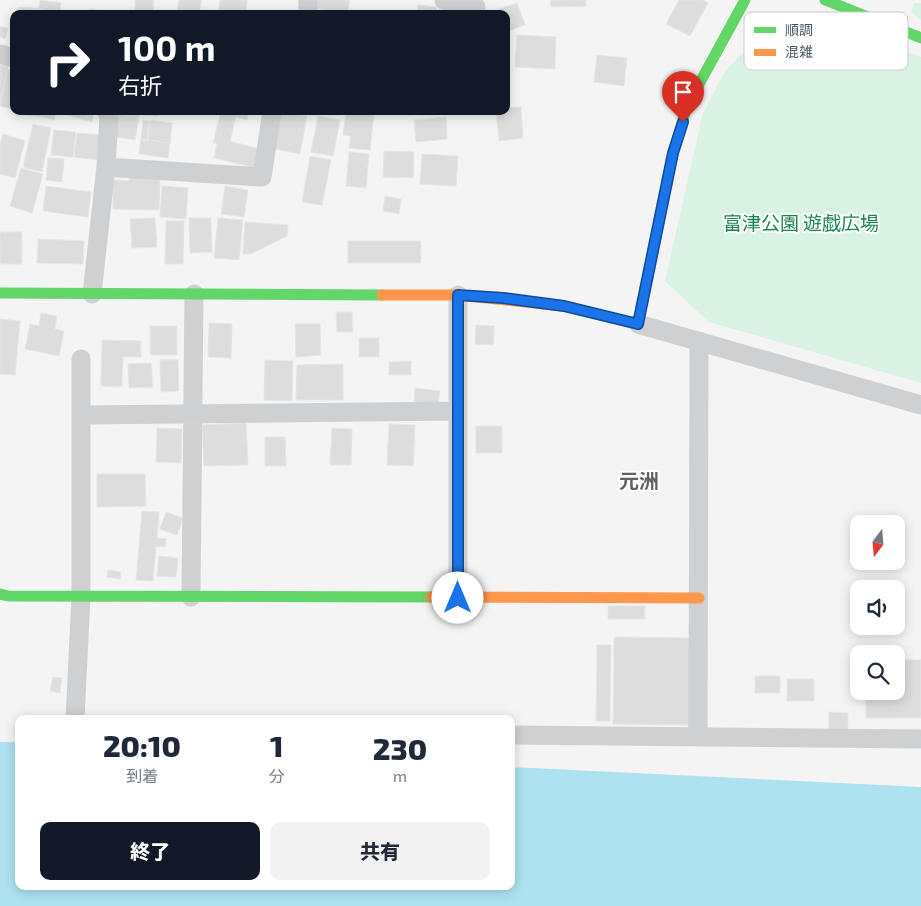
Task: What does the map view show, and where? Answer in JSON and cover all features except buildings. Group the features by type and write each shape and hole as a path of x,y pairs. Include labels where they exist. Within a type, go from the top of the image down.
{"street":[{"path":"444,0 476,7"},
{"path":"638,324 673,153 687,106 745,0"},
{"path":"825,0 855,12"},
{"path":"908,33 921,38"},
{"path":"92,294 106,167 108,115"},
{"path":"106,167 262,177 271,115"},
{"path":"0,293 458,295 503,298 564,306 638,324 921,405"},
{"path":"191,597 194,294"},
{"path":"458,295 458,598"},
{"path":"698,737 699,341"},
{"path":"75,715 80,596 80,359"},
{"path":"81,415 458,412"},
{"path":"0,594 191,597 699,598"},
{"path":"515,735 921,739"}],"green space":[{"path":"914,3 921,3 921,20 911,12"},
{"name":"富津公園 遊戯広場","path":"744,51 744,70 908,70 908,52 921,57 921,383 709,322 665,281 703,113 725,71"}],"water":[{"path":"0,742 15,742 15,890 515,890 515,767 921,787 921,906 0,906"}],"traffic: fast":[{"path":"581,310 638,324 673,153 687,106 745,0"},
{"path":"825,0 855,12"},
{"path":"908,33 921,38"},
{"path":"0,293 382,295"},
{"path":"0,594 8,596 431,597"}],"traffic: slow":[{"path":"382,295 458,295 564,306 581,310"},
{"path":"431,597 699,598"}],"district":[{"name":"元洲","path":"639,481"}],"route":[{"path":"458,598 458,295 503,298 564,306 638,324 673,153 683,122"}]}
